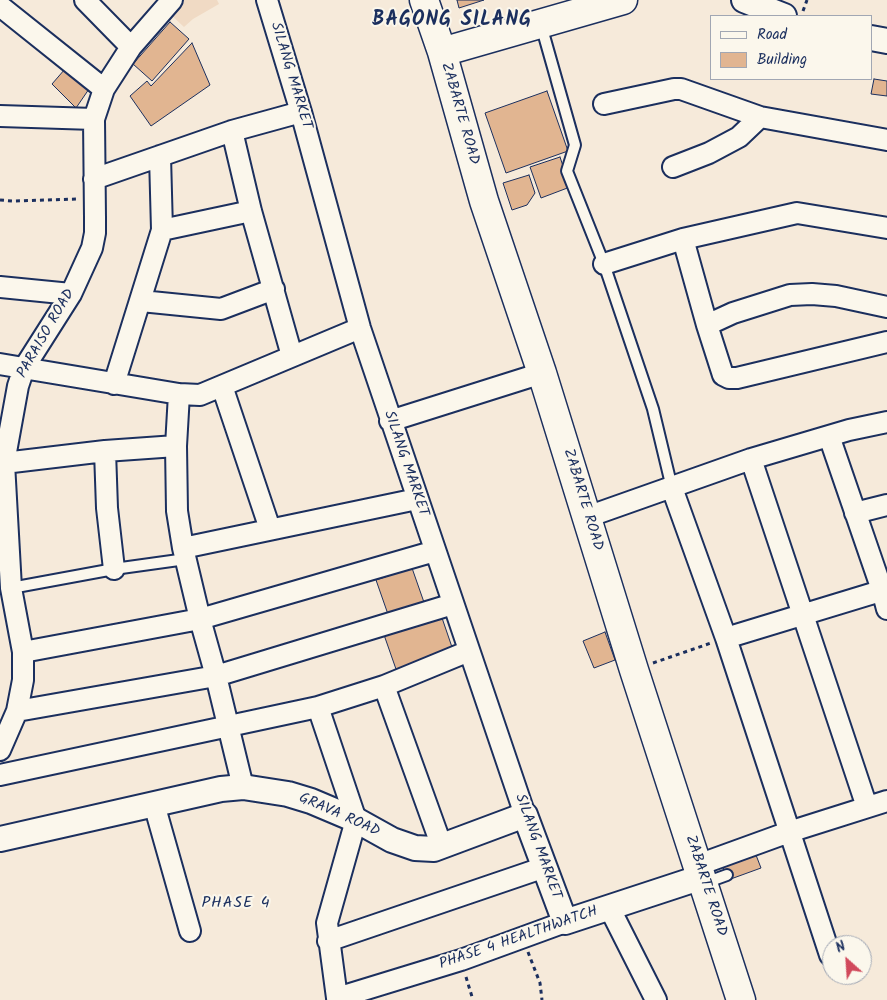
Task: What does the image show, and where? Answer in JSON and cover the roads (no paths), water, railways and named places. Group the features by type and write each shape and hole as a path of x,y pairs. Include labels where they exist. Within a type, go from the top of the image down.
{"main road":[{"name":"ZABARTE ROAD","path":"424,0 442,52 484,201 542,373 634,670 708,875 741,1000"},
{"path":"442,52 623,0"}],"street":[{"path":"85,0 131,47"},
{"name":"PARAISO ROAD","path":"0,750 17,711 23,680 23,652 5,588 4,441 24,368 72,294 92,248 95,233 94,119 104,89 131,47 172,0"},
{"name":"SILANG MARKET","path":"267,0 301,112 360,328 390,421 525,815 565,922"},
{"path":"744,0 782,15"},
{"path":"0,6 104,89"},
{"path":"872,38 887,41"},
{"path":"604,104 674,88 697,94 760,117 887,140"},
{"path":"94,178 232,131 301,112"},
{"path":"0,116 94,119"},
{"path":"673,167 739,137 760,117"},
{"path":"232,131 251,211 292,356"},
{"path":"114,384 162,230 160,156"},
{"path":"162,230 251,211"},
{"path":"604,264 683,239 797,213 887,228"},
{"path":"683,239 723,375 729,378 737,378 887,342"},
{"path":"0,287 72,294"},
{"path":"140,301 221,309 274,289"},
{"path":"707,325 733,313 790,295 836,296 887,307"},
{"path":"0,364 114,384 179,394 200,395 360,328"},
{"path":"390,421 542,373"},
{"path":"222,386 270,529"},
{"path":"179,394 176,446 177,512 200,619 243,787"},
{"path":"587,517 751,459 829,436 887,422"},
{"path":"726,638 803,614 885,596 829,436"},
{"path":"4,463 105,451 176,446"},
{"path":"105,451 107,508 114,569"},
{"path":"751,459 867,807"},
{"path":"672,488 726,638 823,935"},
{"path":"185,553 270,529 417,498"},
{"path":"855,513 887,505"},
{"path":"23,652 200,619 435,551"},
{"path":"17,711 216,676 453,604"},
{"path":"0,776 318,707 384,686 469,650"},
{"path":"384,686 442,847"},
{"path":"318,707 356,820 329,915 327,930 337,999"},
{"name":"GRAVA ROAD","path":"0,839 221,789 243,787 312,800 356,820 392,840 415,848 434,849 442,847 525,815"},
{"path":"708,875 742,855 789,832 887,801"},
{"path":"154,804 190,931"},
{"path":"328,942 544,867"},
{"name":"PHASE 4 HEALTHWATCH","path":"337,999 461,960 565,922 708,875"},
{"path":"609,908 656,1000"}],"lane":[{"path":"541,24 575,145 567,171 604,264 653,409 672,488"},
{"path":"5,588 114,569 185,553"}],"district":[{"name":"BAGONG SILANG","path":"452,22"},
{"name":"PHASE 4","path":"236,904"}]}
